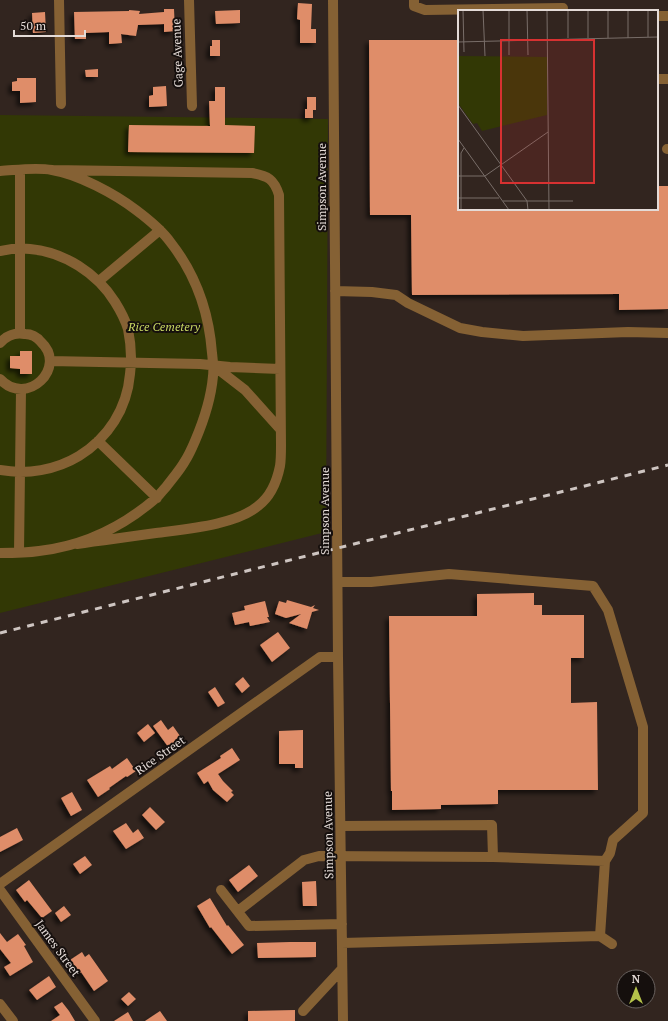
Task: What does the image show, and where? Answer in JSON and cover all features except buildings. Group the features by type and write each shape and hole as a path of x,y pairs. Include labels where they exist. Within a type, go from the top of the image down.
{"street":[{"path":"59,0 61,104"},
{"name":"Gage Avenue","path":"189,0 192,106"},
{"name":"Simpson Avenue","path":"333,0 338,657 343,1021"},
{"path":"414,0 414,6 425,10 563,6"},
{"path":"0,171 39,169 252,173 263,175 270,179 276,187 279,195 281,445 280,466 276,481 269,494 258,506 244,515 222,523 77,544 38,552 0,553"},
{"path":"20,170 20,333"},
{"path":"52,170 68,174 123,200 160,230 171,242 183,260 202,298 212,341 214,366 211,392 206,414 185,462 157,498 131,517 106,532 77,544"},
{"path":"99,281 160,230"},
{"path":"0,250 20,249 44,251 88,271 99,281 112,297 124,318 128,328 131,363 130,382 120,412 98,441 84,453 58,466 20,472 0,470"},
{"path":"335,291 372,292 396,296 460,328 482,332 523,336 628,332 668,333"},
{"path":"0,343 13,334 29,334 44,344 50,361 44,378 38,384 30,388 21,390 12,388 0,380"},
{"path":"50,361 200,364 280,369"},
{"path":"214,366 245,390 280,429"},
{"path":"19,553 21,390"},
{"path":"98,441 157,498"},
{"path":"131,517 129,526 138,536"},
{"path":"338,582 371,582 449,574 593,586 608,610 643,727 643,813 613,840 610,853 605,861 600,936"},
{"name":"Rice Street","path":"0,884 320,657 338,657"},
{"path":"341,826 492,825 493,857"},
{"path":"238,911 304,860 319,856 493,857 605,861"},
{"name":"James Street","path":"0,890 95,1021"},
{"path":"221,890 249,926 342,924"},
{"path":"342,943 600,936 612,944"},
{"path":"303,1011 342,970"},
{"path":"0,1004 13,1021"}],"green space":[{"name":"Rice Cemetery","path":"0,115 328,119 326,532 0,613"}],"railway":[{"path":"0,633 668,465"}]}
